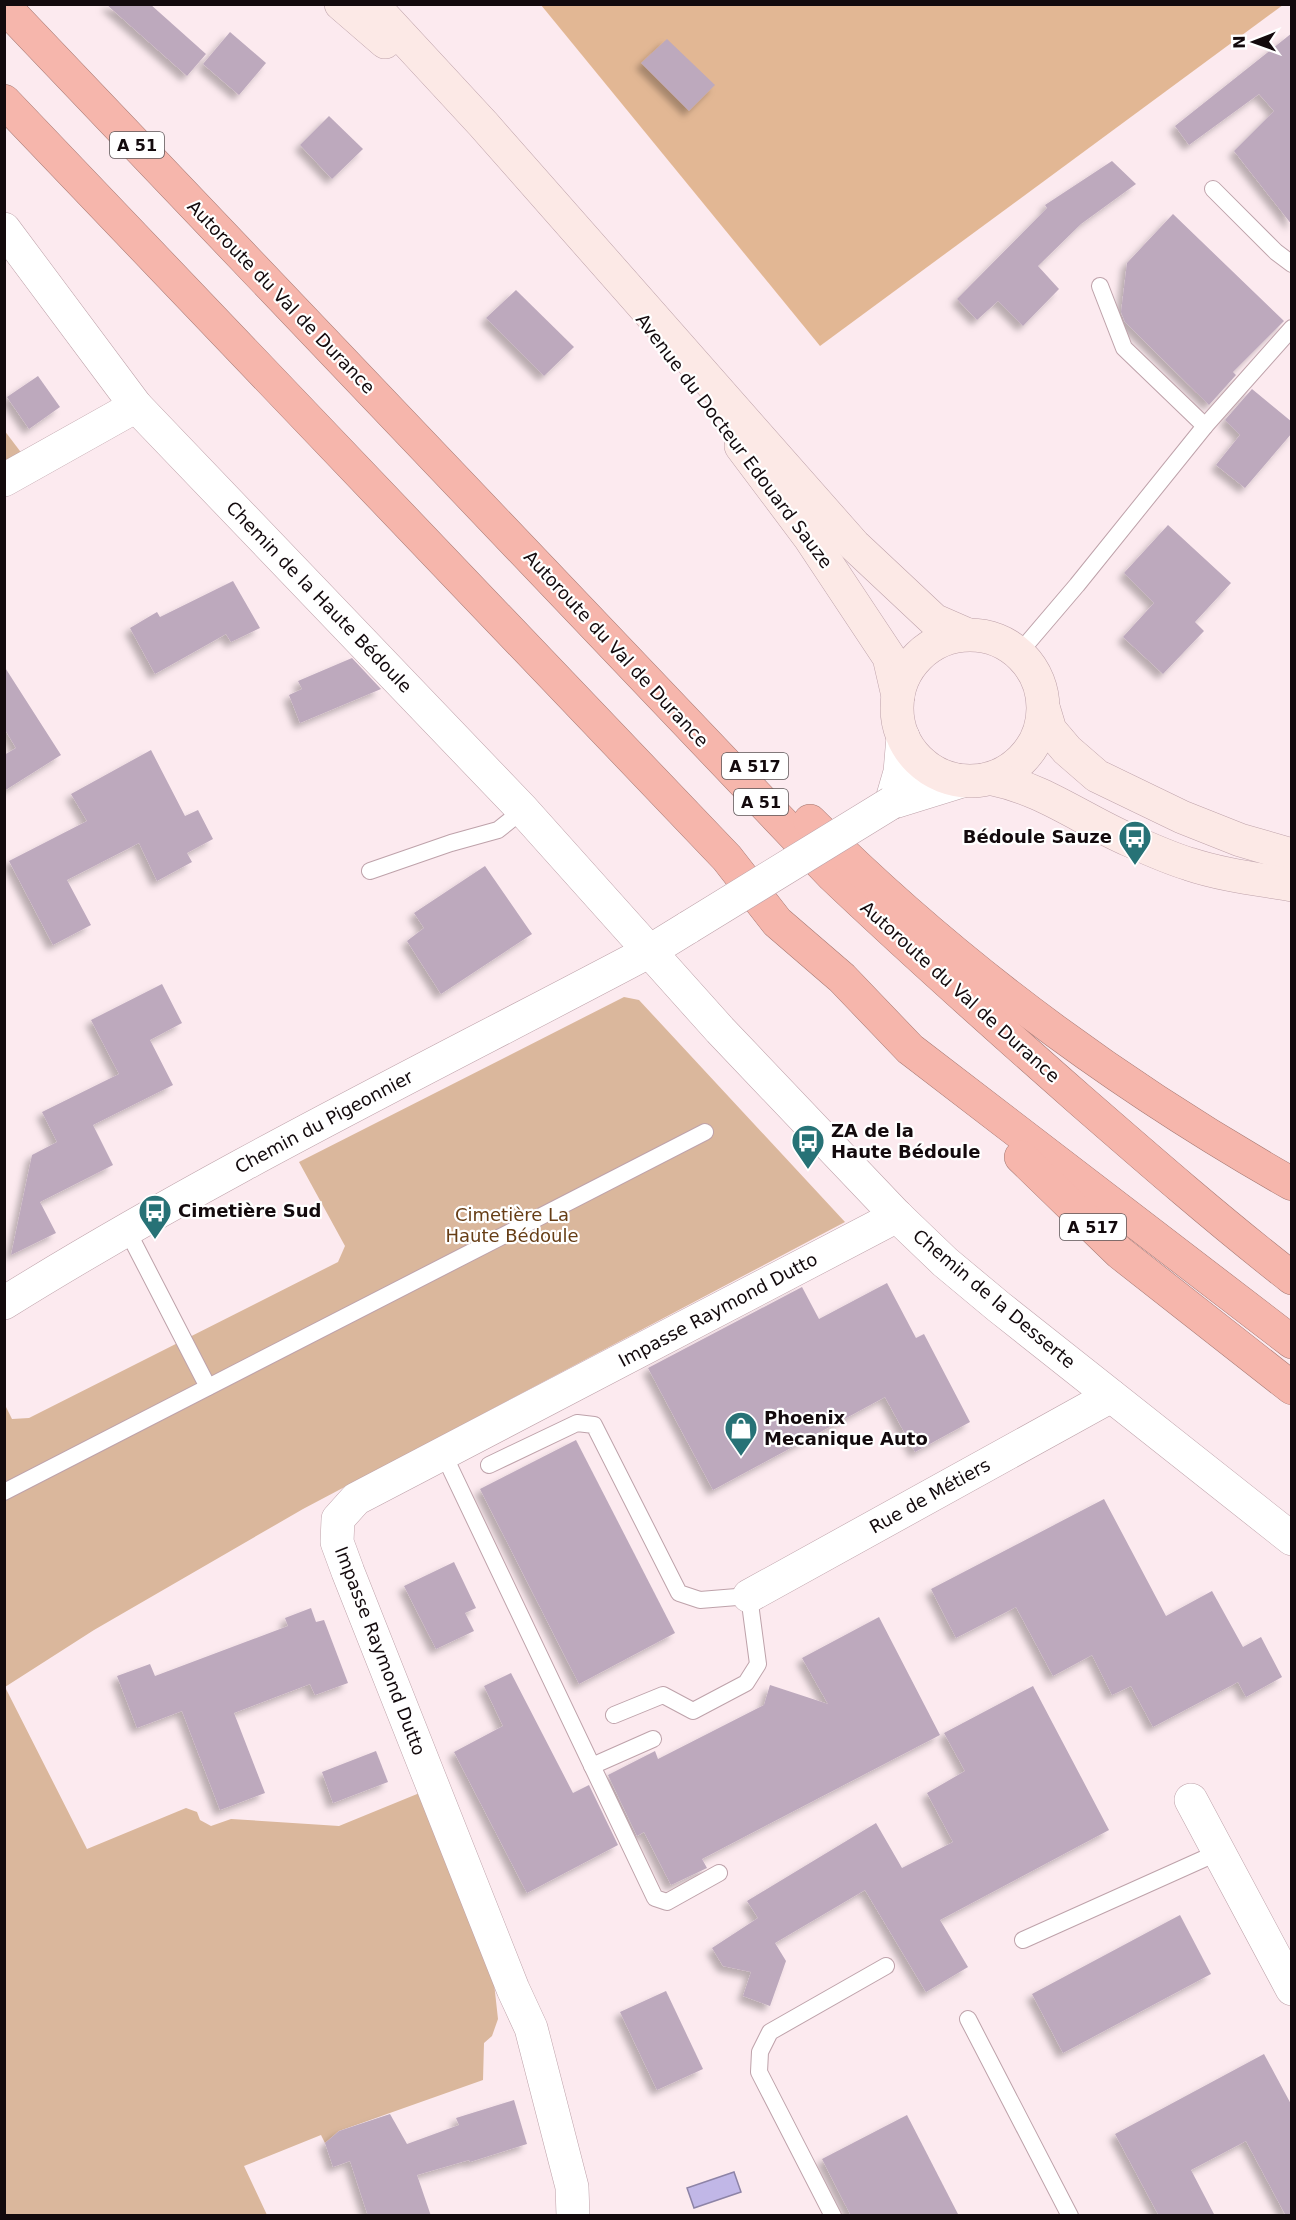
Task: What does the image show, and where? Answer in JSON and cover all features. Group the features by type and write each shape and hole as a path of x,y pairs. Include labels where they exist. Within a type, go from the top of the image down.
{"highway":[{"name":"Autoroute du Val de Durance","path":"4,6 833,876 906,945 1090,1108 1234,1233 1292,1278"},
{"path":"4,101 727,858 777,922 842,978 910,1049 1292,1342"},
{"name":"A 517","path":"270,285 854,864 890,896 976,971 1098,1062 1222,1145 1292,1184"},
{"name":"A 517","path":"910,1049 1120,1253 1292,1388"}],"street":[{"name":"Avenue du Docteur Edouard Sauze","path":"341,4 483,124"},
{"name":"Avenue du Docteur Edouard Sauze","path":"372,4 549,198 854,545 934,620 966,634"},
{"name":"Avenue du Docteur Edouard Sauze","path":"549,198 722,420 810,538 889,657 898,696"},
{"name":"Chemin de la Haute Bédoule","path":"4,229 136,406 523,810 650,951"},
{"path":"4,480 136,406"},
{"path":"1292,855 1240,840 1200,824 1097,776 1067,750 1050,730 1041,689 1033,669 1019,653 995,638 966,634 942,640 921,653 906,673 898,696 897,717 903,736 912,753 925,766 942,776 1013,783 1127,840 1189,865 1292,885"},
{"path":"977,780 1013,768 1029,753 1040,732 1044,710"},
{"path":"891,803 900,772 903,736"},
{"name":"Chemin du Pigeonnier","path":"4,1303 127,1230 363,1100 650,951 891,803 977,780"},
{"name":"Chemin de la Desserte","path":"650,951 720,1030 897,1216 954,1269 1292,1539"},
{"name":"Impasse Raymond Dutto","path":"573,2216 572,2187 531,2028 513,1989 337,1542 338,1519 356,1498 897,1216"},
{"name":"Rue de Métiers","path":"749,1596 1111,1396"},
{"path":"1191,1800 1292,1989"}],"lane":[{"path":"1213,189 1276,252 1292,264"},
{"path":"1100,286 1124,348 1205,426"},
{"path":"1019,653 1205,426 1292,328"},
{"path":"370,871 451,843 498,830 523,810"},
{"path":"4,1492 705,1132"},
{"path":"127,1230 208,1387"},
{"path":"489,1466 577,1423 594,1425 679,1593 700,1600 749,1596 758,1664 746,1683 693,1711 663,1695 614,1715"},
{"path":"443,1453 655,1898 667,1902 719,1873"},
{"path":"592,1766 653,1738"},
{"path":"1023,1940 1219,1852"},
{"path":"833,2216 759,2072 760,2052 770,2032 885,1966"},
{"path":"968,2019 1070,2216"}],"green space":[{"path":"4,430 23,455 4,465"},
{"name":"Cimetière La Haute Bédoule","path":"624,997 639,1000 845,1222 303,1509 94,1630 5,1687 87,1849 186,1808 197,1812 200,1820 211,1826 231,1819 339,1826 422,1792 493,1974 498,2019 492,2036 484,2043 483,2080 339,2131 325,2143 321,2135 244,2166 267,2215 5,2215 4,1403 12,1419 29,1418 338,1262 345,1246 299,1162"}],"shaded area":[{"path":"541,5 1283,5 820,346"},
{"path":"734,2172 741,2192 694,2208 687,2188"}],"building":[{"path":"106,4 150,4 206,54 187,76"},
{"path":"230,32 266,63 239,95 203,64"},
{"path":"1292,33 1292,225 1234,151 1274,111 1259,94 1189,145 1175,126"},
{"path":"667,39 715,85 689,111 641,63"},
{"path":"329,116 363,149 332,179 300,145"},
{"path":"1112,161 1136,184 1081,224 1038,266 1059,289 1023,326 998,301 977,320 957,299 1047,208 1045,205"},
{"path":"1173,214 1284,321 1233,372 1236,375 1209,405 1125,322 1121,312 1127,263"},
{"path":"516,290 574,347 544,376 486,318"},
{"path":"38,376 60,407 29,429 7,397"},
{"path":"1252,389 1292,422 1292,433 1245,488 1216,465 1240,435 1225,420"},
{"path":"1168,525 1231,583 1195,622 1204,631 1163,674 1123,637 1154,603 1124,573"},
{"path":"233,581 260,628 231,642 226,634 155,674 130,628 157,612 160,617"},
{"path":"352,658 381,689 300,723 289,695 302,689 298,681"},
{"path":"4,666 61,755 4,791 4,755 16,748 4,728"},
{"path":"151,750 185,816 198,810 213,839 187,853 192,862 157,881 139,843 67,880 91,925 53,945 9,861 87,821 71,794"},
{"path":"485,866 532,934 441,994 407,941 424,928 414,913"},
{"path":"162,984 182,1023 150,1040 173,1085 93,1125 113,1165 40,1202 56,1233 11,1255 32,1155 57,1142 42,1112 119,1074 91,1020"},
{"path":"887,1283 916,1338 924,1334 970,1422 915,1452 885,1397 713,1490 648,1368 802,1287 819,1319"},
{"path":"576,1440 675,1633 579,1684 480,1489"},
{"path":"1104,1499 1166,1616 1212,1591 1243,1647 1261,1637 1282,1677 1246,1697 1238,1682 1153,1727 1131,1686 1112,1695 1092,1655 1053,1676 1016,1607 956,1638 931,1589"},
{"path":"454,1562 476,1608 465,1613 474,1631 436,1649 404,1586"},
{"path":"311,1608 316,1622 324,1620 348,1683 315,1695 310,1684 234,1713 265,1793 220,1810 182,1711 137,1728 117,1676 150,1664 155,1676 288,1626 285,1618"},
{"path":"879,1617 940,1735 702,1859 707,1868 671,1885 644,1832 637,1836 608,1775 655,1751 658,1759 764,1705 770,1685 828,1704 802,1658"},
{"path":"511,1673 573,1793 589,1785 618,1845 527,1893 454,1752 503,1726 484,1686"},
{"path":"1033,1686 1109,1830 940,1920 968,1967 926,1992 865,1890 775,1943 786,1961 770,2006 743,1996 751,1972 723,1966 712,1948 758,1918 747,1901 876,1823 902,1868 953,1842 927,1793 965,1771 944,1733"},
{"path":"376,1751 388,1782 333,1803 322,1772"},
{"path":"1180,1915 1211,1974 1063,2053 1032,1994"},
{"path":"666,1991 703,2069 657,2090 620,2012"},
{"path":"1264,2054 1292,2106 1292,2216 1286,2216 1246,2141 1191,2170 1215,2216 1159,2216 1115,2134"},
{"path":"514,2100 527,2144 470,2162 469,2160 417,2175 431,2216 368,2216 350,2161 333,2167 325,2143 339,2131 390,2114 407,2144 459,2125 456,2118"},
{"path":"907,2115 959,2216 851,2216 822,2159"}],"place":[{"name":"Bédoule Sauze","path":"1135,866"},
{"name":"ZA de la Haute Bédoule","path":"808,1170"},
{"name":"Cimetière Sud","path":"155,1240"},
{"name":"Phoenix Mecanique Auto","path":"741,1457"}]}
